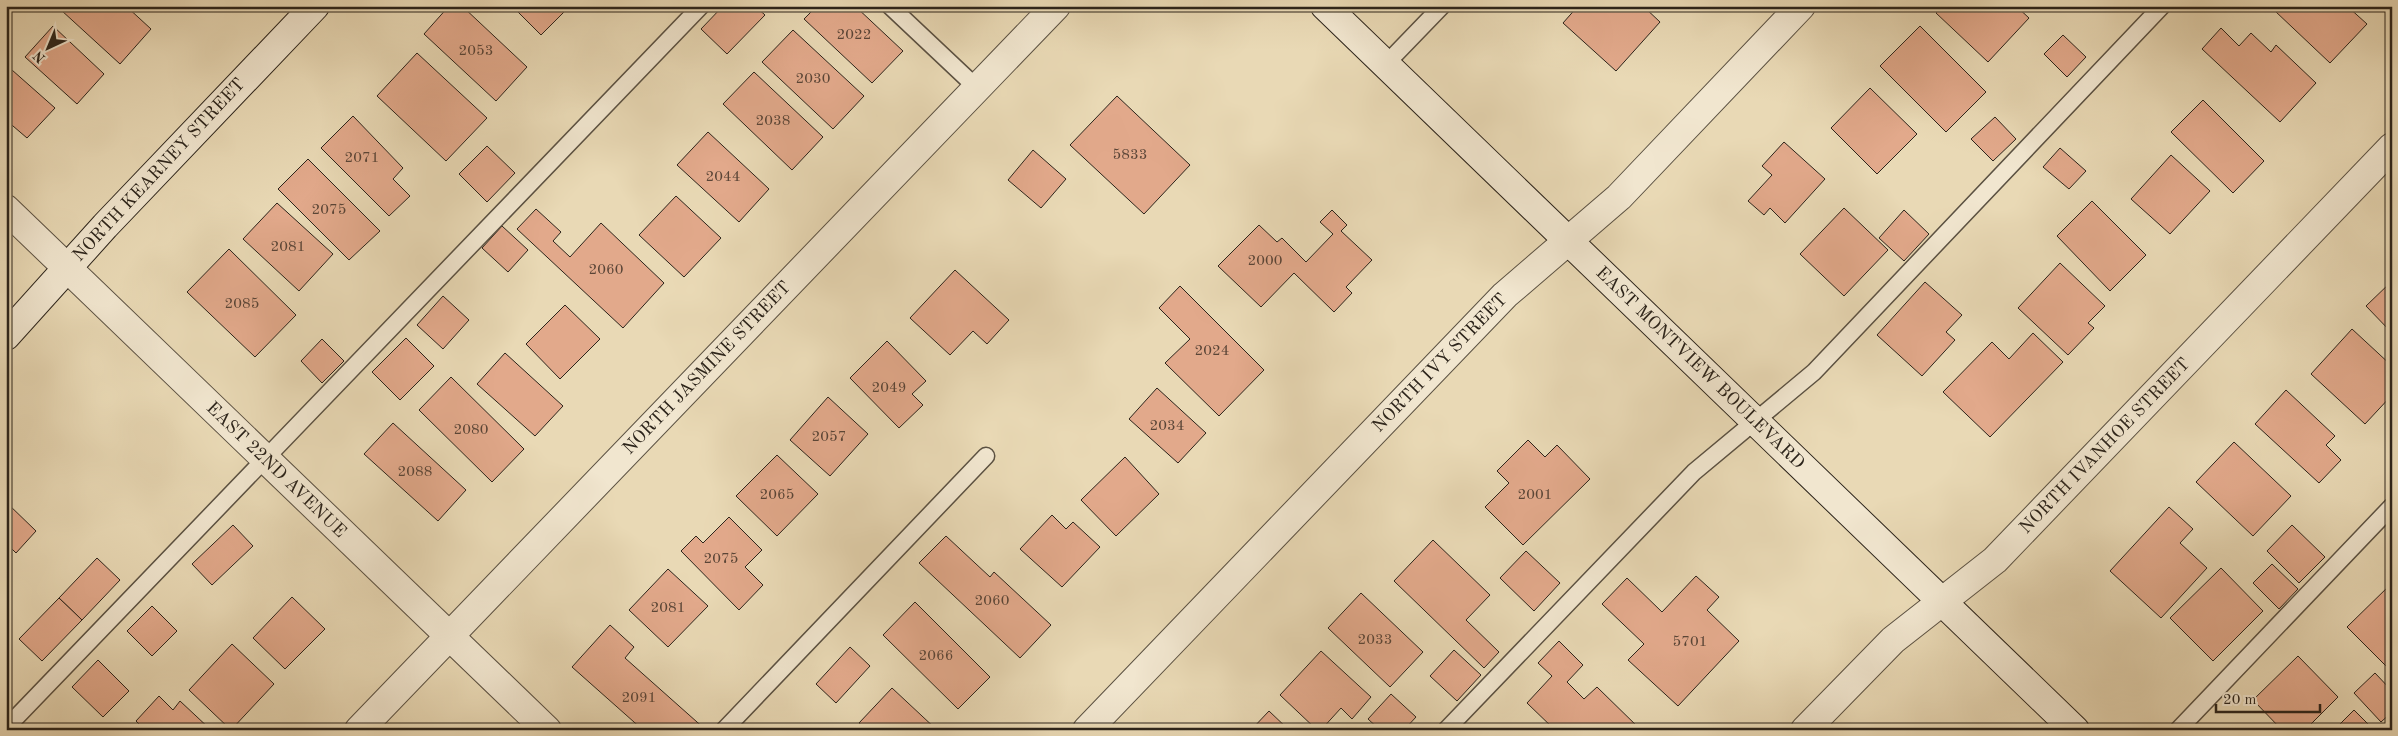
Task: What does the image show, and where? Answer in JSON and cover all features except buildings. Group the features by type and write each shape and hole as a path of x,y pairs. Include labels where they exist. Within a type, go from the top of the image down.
{"street":[{"name":"NORTH KEARNEY STREET","path":"6,336 67,268 315,6"},
{"name":"NORTH JASMINE STREET","path":"359,730 1056,6"},
{"name":"EAST MONTVIEW BOULEVARD","path":"1325,6 2075,730"},
{"name":"NORTH IVY STREET","path":"1086,730 1504,296 1619,197 1801,6"},
{"name":"NORTH IVANHOE STREET","path":"1805,730 1878,653 1995,560 2014,542 2392,146"},
{"name":"EAST 22ND AVENUE","path":"6,209 547,730"}],"lane":[{"path":"6,728 701,6"},
{"path":"890,6 978,88"},
{"path":"1385,65 1442,6"},
{"path":"1446,730 1694,472 1814,372 2162,6"},
{"path":"724,730 986,456"},
{"path":"2178,730 2392,506"}]}
